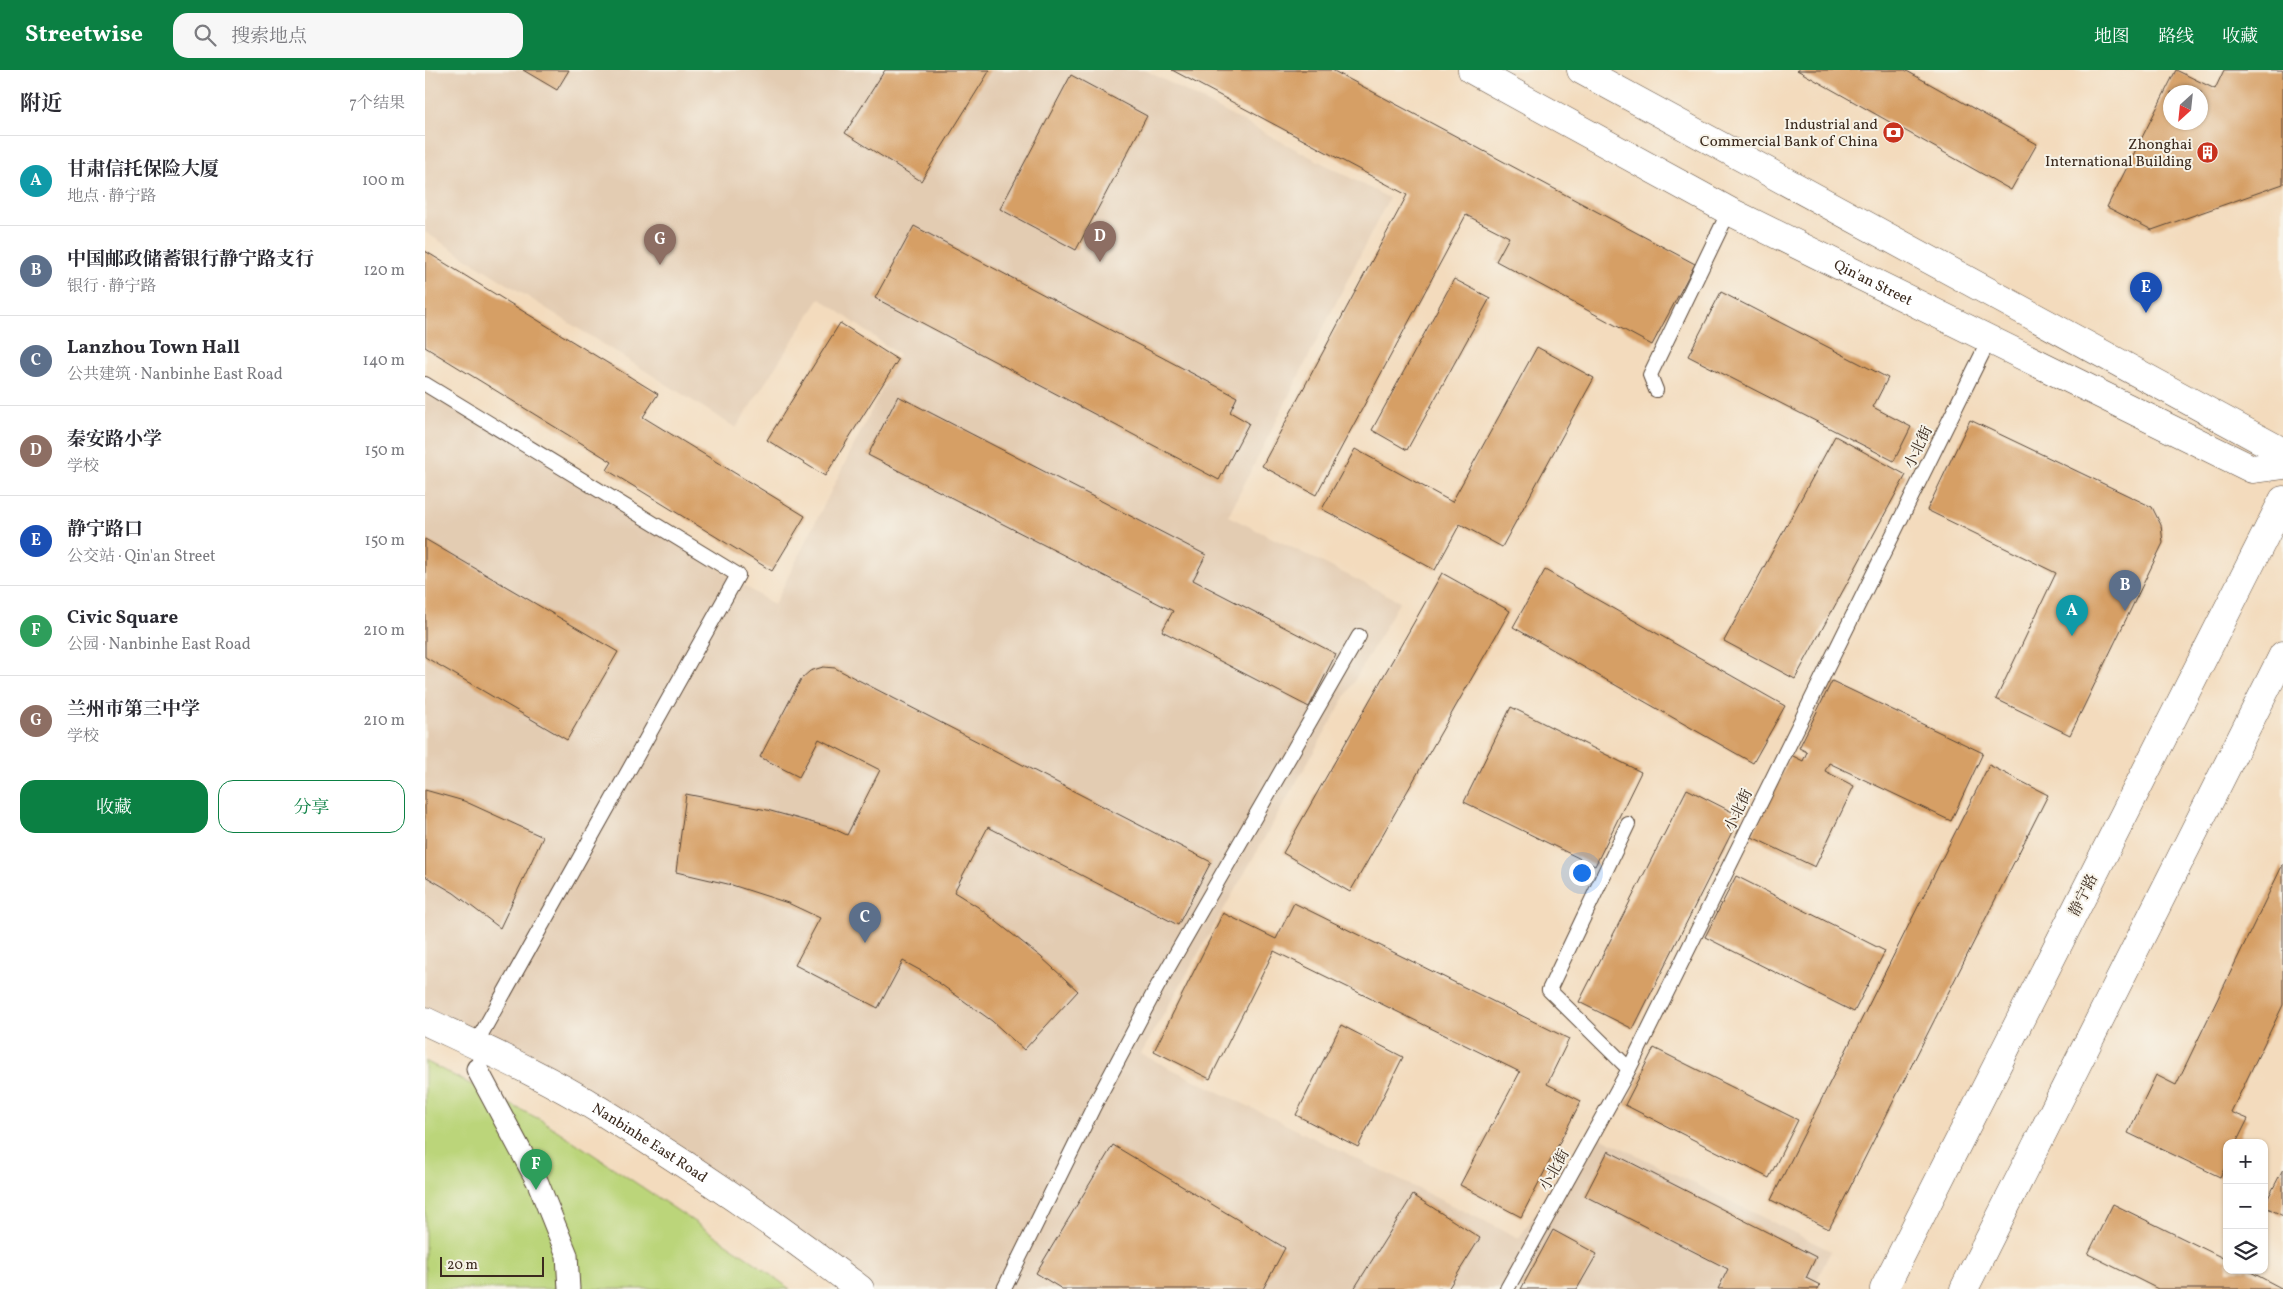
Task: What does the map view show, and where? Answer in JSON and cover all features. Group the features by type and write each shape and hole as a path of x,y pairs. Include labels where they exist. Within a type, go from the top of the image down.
{"main road":[{"name":"Qin'an Street","path":"1472,70 1729,211 2253,469 2283,465"},
{"path":"1581,70 2283,452"},
{"name":"静宁路","path":"1884,1289 2283,500"},
{"path":"1964,1289 2283,655"},
{"name":"Nanbinhe East Road","path":"425,1021 476,1057 600,1110 745,1204 860,1289"}],"street":[{"path":"476,1057 538,1183 567,1255 569,1289"}],"lane":[{"path":"1656,390 1650,375 1729,211"},
{"name":"小北街","path":"1507,1289 1629,1069 1989,340"},
{"path":"425,384 737,574 476,1057"},
{"path":"1004,1289 1094,1106 1157,987 1359,636"},
{"path":"1627,824 1549,990 1629,1069"}],"shaded area":[{"path":"425,70 1145,70 1389,198 1228,516 1400,601 1141,1054 1519,1238 1590,1132 1831,1251 1812,1289 868,1289 470,1026 425,1011 425,377 774,605 899,355 820,298 736,428 425,232"}],"green space":[{"path":"425,1061 543,1121 750,1259 790,1289 425,1289"}],"building":[{"path":"523,70 569,70 557,90"},
{"path":"885,70 990,70 921,181 845,133"},
{"path":"1172,70 1332,70 1695,264 1652,345 1496,261 1509,237 1466,215 1316,495 1262,466 1407,195"},
{"path":"1797,70 1905,70 2037,144 2011,190"},
{"name":"Zhonghai International Building","path":"2176,70 2207,85 2168,85"},
{"name":"Zhonghai International Building","path":"2224,70 2283,70 2283,184 2152,230 2107,207 2163,96 2163,130 2208,130 2208,86 2215,89"},
{"path":"1071,75 1147,116 1076,250 1000,209"},
{"path":"914,226 1237,397 1230,412 1249,423 1219,480 875,298"},
{"path":"425,251 658,394 643,417 805,516 772,571 607,470 612,462 425,347"},
{"path":"1454,279 1490,298 1407,450 1372,430"},
{"path":"1721,292 1888,378 1873,407 1911,427 1894,461 1688,356"},
{"path":"840,323 898,360 825,476 767,440"},
{"path":"1537,347 1594,378 1502,547 1460,524 1435,570 1322,509 1355,449 1452,502"},
{"path":"898,396 1206,555 1193,580 1336,654 1309,707 1162,631 1173,611 868,455"},
{"path":"1970,420 2152,507 2161,525 2163,543 2070,735 1996,699 2056,573 1927,510"},
{"path":"1835,436 1906,475 1795,679 1724,641"},
{"path":"425,539 618,652 567,740 425,657"},
{"path":"1545,570 1785,706 1753,763 1513,627"},
{"path":"1442,573 1510,611 1350,892 1283,853"},
{"path":"823,667 835,668 1211,862 1178,925 988,827 954,892 978,907 1041,957 1078,991 1024,1050 992,1021 925,973 903,961 878,1008 795,965 820,918 788,903 732,885 676,872 686,794 767,810 832,828 847,835 880,770 819,739 799,777 760,757 801,679 810,671"},
{"path":"1832,681 1983,753 1951,821 1829,763 1825,771 1854,786 1815,867 1752,837 1791,755 1803,761 1807,752 1799,748"},
{"path":"1511,707 1641,772 1595,866 1464,802"},
{"path":"1989,765 2048,795 1829,1229 1771,1200"},
{"path":"1687,789 1740,816 1633,1029 1579,1002"},
{"path":"425,790 464,801 543,837 500,928 454,893 425,876"},
{"path":"2283,864 2283,1005 2231,1112 2248,1119 2238,1139 2223,1139 2223,1171 2220,1177 2128,1133 2156,1075 2176,1085"},
{"path":"1736,876 1885,951 1854,1012 1705,937"},
{"path":"1294,903 1569,1039 1547,1084 1581,1101 1521,1217 1460,1185 1520,1072 1274,951 1210,1079 1154,1051 1223,913 1276,939"},
{"path":"1341,1025 1403,1057 1358,1147 1296,1115"},
{"path":"1654,1048 1798,1120 1769,1178 1625,1105"},
{"path":"1113,1145 1285,1248 1263,1289 1062,1289 1036,1273"},
{"path":"1608,1151 1816,1257 1806,1278 1820,1285 1818,1289 1718,1289 1728,1269 1585,1196"},
{"path":"2283,1169 2283,1216 2268,1208 2268,1198"},
{"path":"1413,1195 1480,1238 1448,1289 1354,1289"},
{"path":"2113,1204 2223,1258 2223,1274 2255,1274 2283,1289 2158,1289 2088,1254"},
{"path":"1553,1230 1597,1254 1577,1289 1521,1289"}],"place":[{"name":"Industrial and Commercial Bank of China","path":"1894,133"},
{"name":"Zhonghai International Building","path":"2208,153"},
{"name":"秦安路小学","path":"1100,262"},
{"name":"兰州市第三中学","path":"660,265"},
{"name":"静宁路口","path":"2146,313"},
{"name":"中国邮政储蓄银行静宁路支行","path":"2125,611"},
{"name":"甘肃信托保险大厦","path":"2072,636"},
{"name":"Lanzhou Town Hall","path":"865,943"},
{"name":"Civic Square","path":"536,1190"}]}
